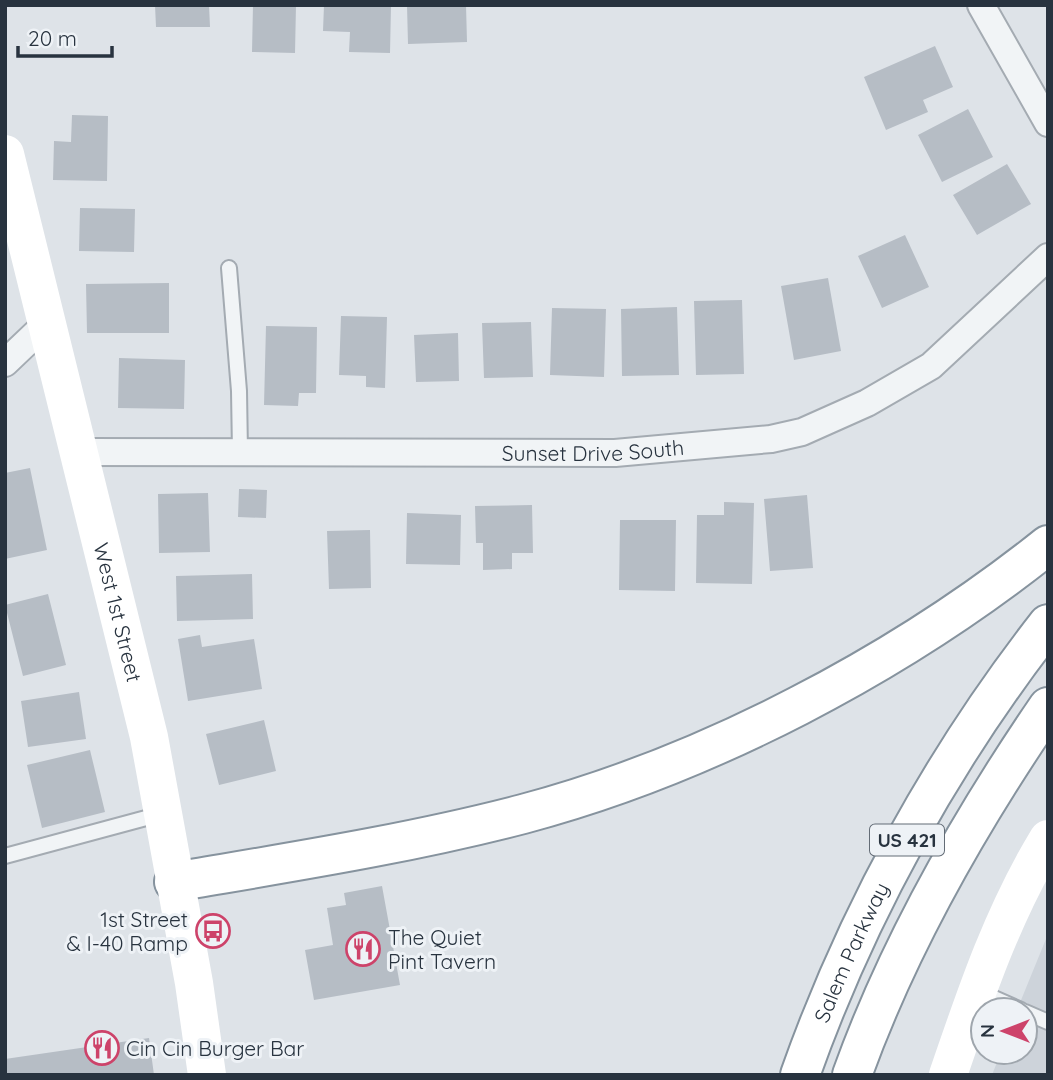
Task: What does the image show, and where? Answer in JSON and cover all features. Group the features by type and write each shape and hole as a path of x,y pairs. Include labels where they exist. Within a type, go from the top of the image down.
{"main road":[{"name":"West 1st Street","path":"5,155 149,737 194,983 207,1075"},
{"path":"174,882 364,850 446,833 526,813 678,761 830,689 971,601 1048,545"},
{"name":"Salem Parkway","path":"800,1075 847,959 928,802 972,730 1048,624"},
{"name":"US 421","path":"852,1075 892,979 930,902 971,827 1048,707"},
{"path":"948,1075 1005,918 1026,875 1048,839"}],"street":[{"path":"981,5 1048,123"},
{"name":"Sunset Drive South","path":"79,452 615,453 771,439 802,432 867,403 931,366 1048,257"},
{"path":"5,363 47,323"}],"lane":[{"path":"229,268 239,391 240,452"},
{"path":"5,856 163,814"},
{"path":"977,990 990,996"}],"shaded area":[{"path":"1048,934 1048,1075 992,1075 996,1066 1039,1066 1039,996 1023,996"}],"building":[{"path":"155,5 209,5 210,27 156,27"},
{"path":"253,5 296,5 295,53 252,52"},
{"path":"324,5 391,5 390,53 349,52 350,32 323,31"},
{"path":"407,5 466,5 467,42 408,44"},
{"path":"935,46 953,87 923,100 928,112 886,130 864,77"},
{"path":"968,109 993,157 942,182 918,135"},
{"path":"72,115 108,116 107,181 53,180 54,141 71,142"},
{"path":"1007,164 1031,204 977,235 953,195"},
{"path":"80,208 135,209 134,252 79,251"},
{"path":"905,235 929,287 882,308 858,256"},
{"path":"828,278 841,351 794,360 781,286"},
{"path":"169,283 169,333 87,333 86,284"},
{"path":"742,300 744,374 696,375 694,301"},
{"path":"677,307 679,375 622,376 621,309"},
{"path":"552,308 606,309 604,377 550,375"},
{"path":"341,316 387,317 385,388 366,387 366,376 339,375"},
{"path":"531,322 533,377 484,378 482,323"},
{"path":"266,326 317,327 316,393 299,393 298,406 264,405"},
{"path":"458,333 459,381 416,382 414,335"},
{"path":"119,358 185,360 184,409 118,408"},
{"path":"30,468 47,550 5,559 5,473"},
{"path":"239,489 267,490 266,518 238,517"},
{"path":"208,493 210,552 159,553 158,494"},
{"path":"807,495 813,568 770,571 764,499"},
{"path":"724,502 754,503 752,584 696,583 697,515 724,515"},
{"path":"532,505 533,553 512,553 512,569 483,570 483,543 476,543 475,506"},
{"path":"407,513 461,515 460,565 406,564"},
{"path":"620,520 676,520 675,591 619,590"},
{"path":"370,530 371,588 329,589 327,531"},
{"path":"252,574 253,619 177,621 176,576"},
{"path":"48,594 66,665 23,676 5,605"},
{"path":"200,635 202,647 254,639 262,689 188,701 178,639"},
{"path":"79,692 86,739 28,747 21,701"},
{"path":"264,720 276,771 219,785 206,734"},
{"path":"90,750 105,812 42,828 27,765"},
{"path":"382,886 400,985 314,1000 305,950 333,945 327,908 346,905 344,893"},
{"path":"149,1038 154,1075 5,1075 5,1059"}],"place":[{"name":"1st Street & I-40 Ramp","path":"213,931"},
{"name":"The Quiet Pint Tavern","path":"363,949"},
{"name":"Cin Cin Burger Bar","path":"102,1048"}]}
